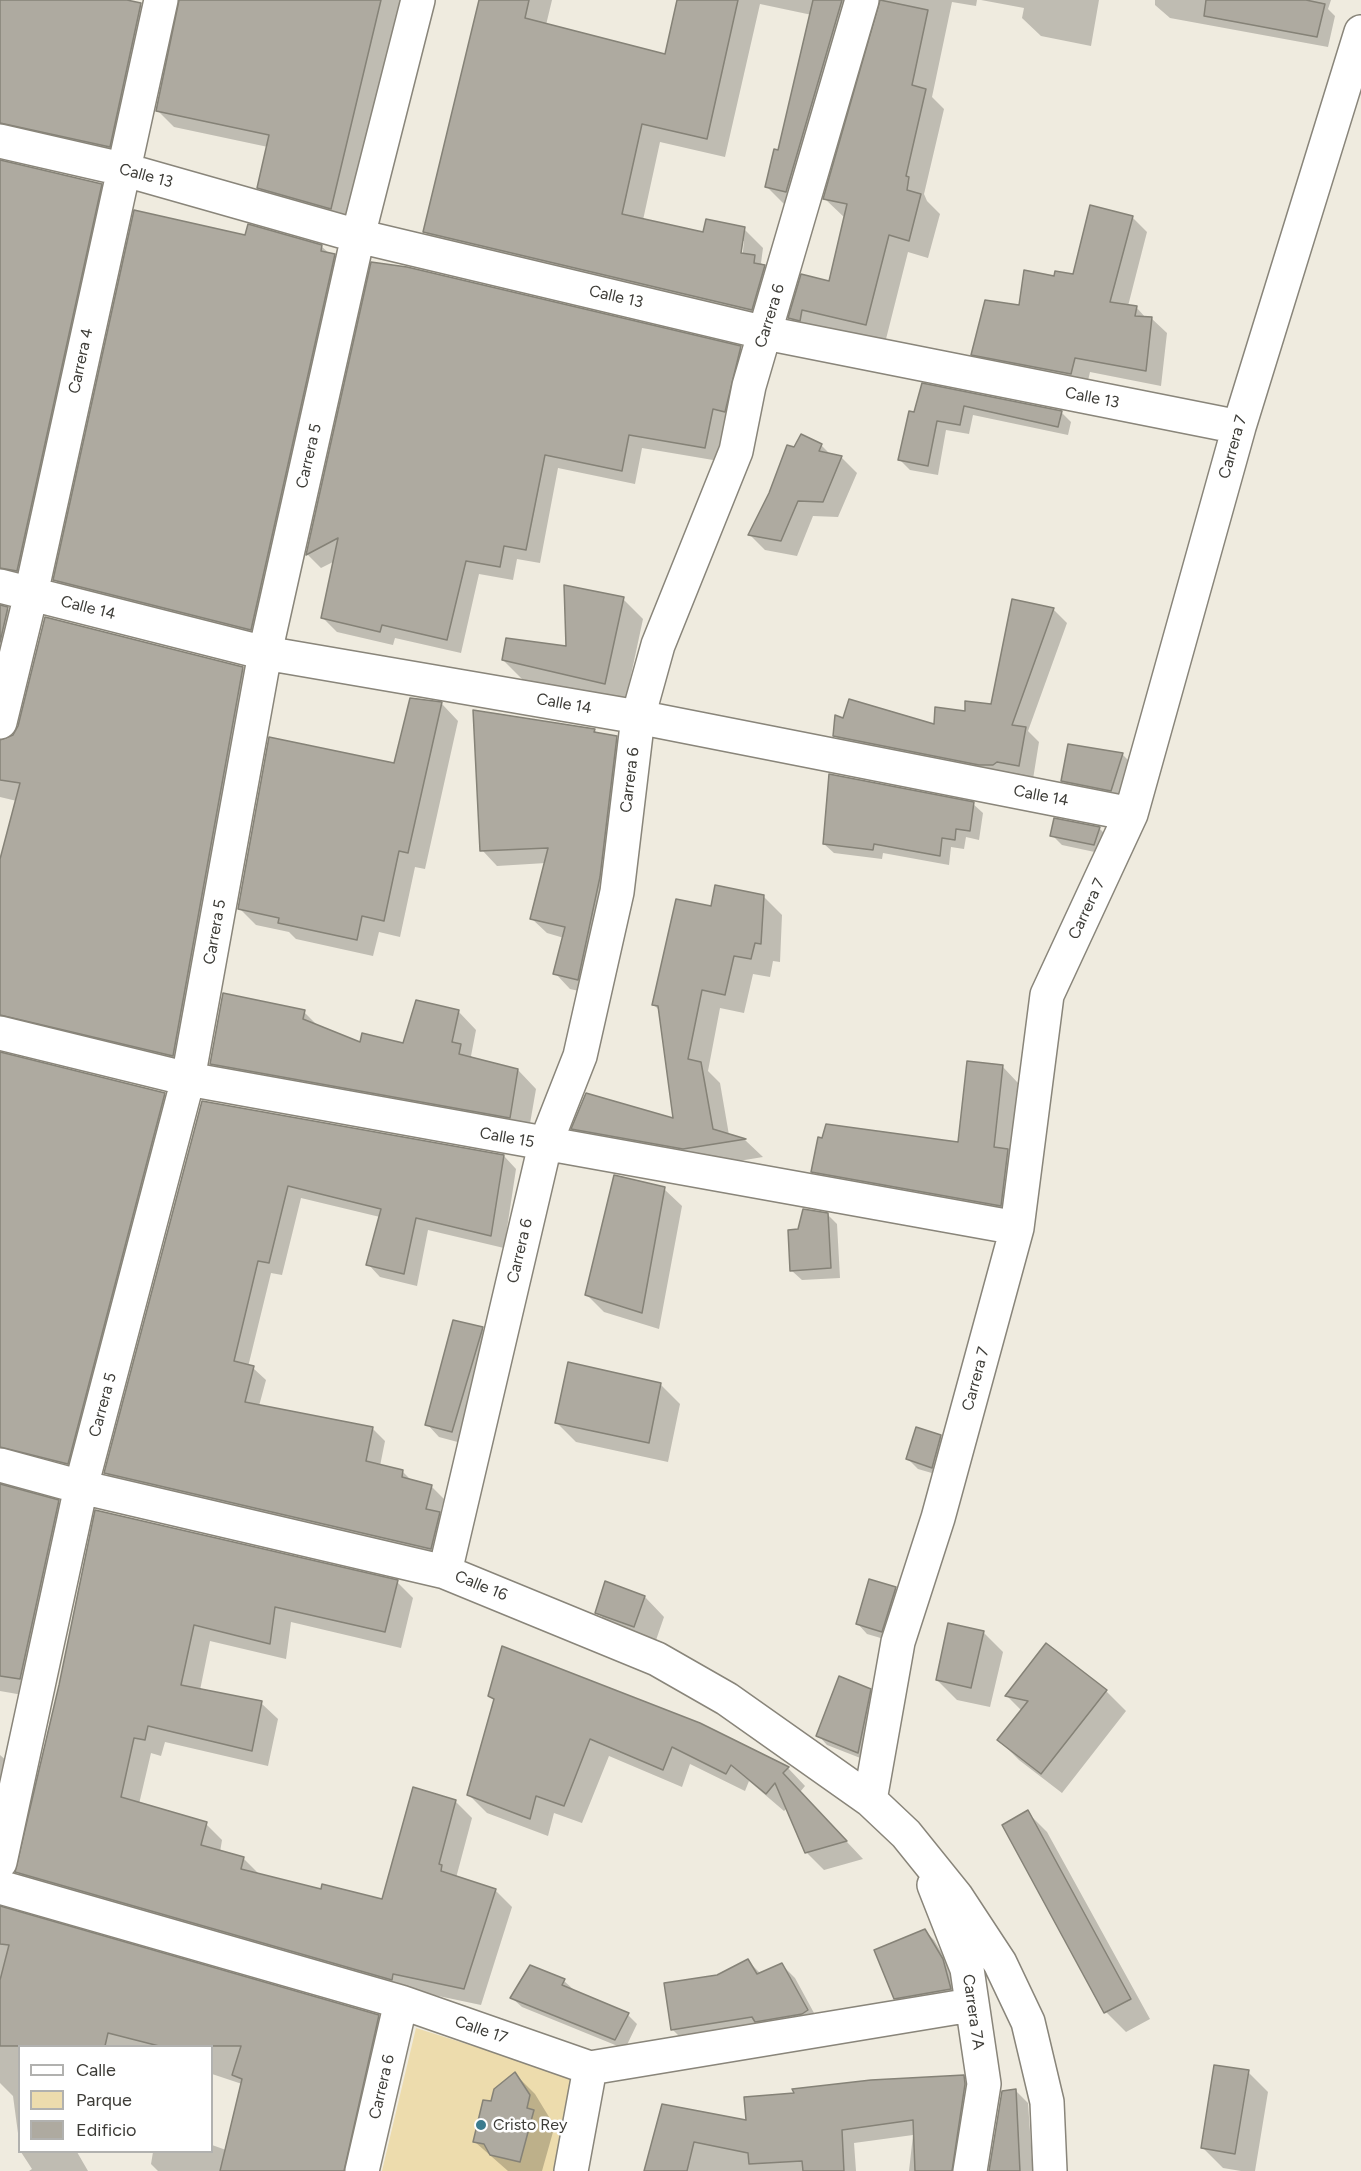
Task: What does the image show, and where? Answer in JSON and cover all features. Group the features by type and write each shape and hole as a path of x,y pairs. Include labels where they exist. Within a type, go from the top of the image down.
{"street":[{"name":"Carrera 4","path":"0,722 16,590 122,170 161,0"},
{"name":"Carrera 5","path":"0,1862 81,1487 188,1079 265,653 358,236 418,0"},
{"name":"Carrera 6","path":"445,1572 545,1145 580,1056 617,892 638,717 658,645 672,606 736,451 749,386 862,0"},
{"name":"Carrera 7","path":"870,1800 898,1642 938,1518 1017,1228 1047,995 1131,814 1239,427 1361,32"},
{"name":"Calle 13","path":"0,141 122,170 358,236 766,333 1239,427"},
{"name":"Calle 14","path":"16,590 265,653 638,717 1131,814"},
{"name":"Calle 15","path":"0,1033 188,1079 545,1145 1017,1228"},
{"name":"Calle 16","path":"0,1465 81,1487 445,1572 657,1659 727,1699 870,1800 906,1834 956,1896 1000,1963 1028,2022 1045,2091 1050,2171"},
{"name":"Carrera 7A","path":"926,1859 944,1916 968,1969 971,2005 984,2084 970,2171"},
{"name":"Calle 17","path":"0,1887 401,2002 590,2068 971,2005"},
{"name":"Carrera 6","path":"362,2171 401,2002"},
{"path":"571,2171 590,2068"}],"green space":[{"name":"Cristo Rey","path":"416,2028 578,2079 561,2171 382,2171"}],"building":[{"path":"0,0 127,0 141,3 110,147 0,123"},
{"path":"179,0 381,0 331,209 257,188 269,135 156,111"},
{"path":"479,0 529,0 525,18 665,54 677,0 738,0 707,139 642,124 622,214 703,232 706,219 745,227 741,253 755,255 754,263 765,265 752,310 423,232"},
{"path":"813,0 842,0 786,192 765,187 774,149 778,150"},
{"path":"880,0 928,10 912,85 926,89 906,176 909,177 907,190 921,194 909,241 889,235 866,325 802,310 800,321 788,318 801,274 829,281 847,204 823,199"},
{"path":"1206,0 1306,0 1325,4 1317,37 1204,16"},
{"path":"0,160 102,184 17,571 0,568"},
{"path":"1090,205 1133,216 1110,302 1137,306 1135,316 1152,317 1146,371 1075,358 1071,374 971,355 985,300 1019,305 1024,270 1054,276 1055,271 1073,274"},
{"path":"134,210 245,235 248,224 322,245 321,251 335,254 251,630 53,580"},
{"path":"371,262 407,267 741,346 725,412 713,409 705,448 629,435 622,471 545,455 526,550 504,546 500,567 466,561 447,640 382,625 380,632 321,618 338,538 306,555"},
{"path":"922,383 1062,411 1058,427 964,406 960,425 937,421 928,466 898,460 909,411 914,412"},
{"path":"801,434 822,444 819,451 842,456 823,502 798,501 781,541 748,535 769,493 787,445 794,447"},
{"path":"564,585 624,597 605,684 502,660 506,638 566,646"},
{"path":"1012,599 1054,608 1012,725 1026,727 1019,766 997,762 993,765 979,765 833,736 835,715 843,718 849,699 934,724 935,707 965,711 965,701 991,704"},
{"path":"0,605 8,607 0,642"},
{"path":"45,617 243,667 173,1056 0,1015 0,859 20,783 0,780 0,740 13,735 18,726"},
{"path":"410,698 442,702 408,853 399,851 384,921 362,916 357,940 278,923 279,918 238,909 269,737 394,763"},
{"path":"473,710 595,729 594,732 617,736 600,877 578,980 553,974 565,927 530,919 548,848 480,851"},
{"path":"1068,744 1123,753 1111,791 1061,781"},
{"path":"829,774 974,802 970,831 956,829 955,840 942,838 940,856 874,844 873,850 823,844"},
{"path":"1054,818 1100,827 1094,845 1050,836"},
{"path":"715,885 764,895 761,944 755,943 751,959 734,956 725,995 702,990 688,1059 701,1062 713,1129 746,1139 683,1149 571,1129 586,1093 673,1118 658,1006 652,1005 676,899 711,906"},
{"path":"223,993 305,1010 303,1019 360,1042 362,1033 403,1043 416,1000 459,1010 452,1042 461,1044 459,1054 518,1069 510,1118 210,1064"},
{"path":"0,1052 165,1093 68,1464 0,1447"},
{"path":"967,1061 1003,1065 994,1147 1008,1149 1001,1206 811,1172 818,1137 822,1138 826,1124 958,1142"},
{"path":"202,1101 504,1155 491,1236 416,1218 404,1274 366,1265 381,1209 288,1186 269,1263 258,1261 234,1361 254,1366 245,1402 373,1427 366,1461 403,1470 402,1477 432,1485 426,1509 440,1512 431,1549 104,1473"},
{"path":"614,1175 665,1187 642,1313 585,1295"},
{"path":"803,1209 828,1213 831,1268 790,1271 788,1230 798,1229"},
{"path":"453,1320 483,1327 452,1432 425,1425"},
{"path":"568,1362 661,1383 649,1443 555,1423"},
{"path":"916,1427 941,1435 932,1468 906,1459"},
{"path":"0,1484 59,1500 20,1679 0,1676"},
{"path":"95,1510 398,1580 385,1632 275,1607 270,1644 194,1625 181,1685 262,1701 252,1751 148,1726 145,1740 134,1738 121,1797 207,1822 201,1845 244,1857 241,1869 321,1889 322,1884 382,1899 413,1787 456,1800 439,1864 442,1865 441,1871 496,1889 464,1989 393,1974 392,1980 15,1872 59,1685"},
{"path":"869,1579 896,1587 882,1632 856,1624"},
{"path":"605,1581 645,1596 634,1627 595,1613"},
{"path":"948,1623 984,1631 971,1688 936,1680"},
{"path":"1046,1643 1107,1690 1041,1774 997,1740 1028,1701 1005,1696"},
{"path":"502,1646 700,1723 789,1767 783,1773 847,1841 805,1853 775,1783 766,1794 731,1765 726,1774 672,1747 663,1770 590,1739 564,1806 536,1796 530,1819 467,1795 494,1699 488,1696"},
{"path":"839,1676 871,1689 858,1753 816,1736"},
{"path":"1028,1810 1131,1999 1104,2013 1002,1825"},
{"path":"0,1906 379,2015 344,2171 220,2171 242,2079 232,2075 241,2046 155,2045 108,2033 105,2045 0,2046 0,1980 9,1945 0,1944"},
{"path":"925,1929 943,1959 951,1989 894,1999 874,1950"},
{"path":"748,1959 757,1974 782,1963 808,2010 802,2014 755,2022 752,2017 671,2030 664,1983 717,1975"},
{"path":"530,1965 565,1979 562,1985 629,2013 615,2040 510,1998"},
{"path":"1214,2065 1249,2070 1235,2154 1201,2148"},
{"path":"515,2072 530,2095 527,2108 534,2110 520,2162 490,2155 484,2144 473,2142 483,2100 491,2101 494,2089"},
{"path":"964,2075 965,2084 952,2171 915,2171 913,2120 842,2130 844,2171 803,2171 802,2161 749,2164 748,2153 694,2142 687,2171 644,2171 662,2104 746,2120 744,2097 794,2093 792,2089 871,2080"},
{"path":"1016,2089 1020,2171 989,2171 1002,2091"}],"place":[{"name":"Cristo Rey","path":"481,2125"}]}
